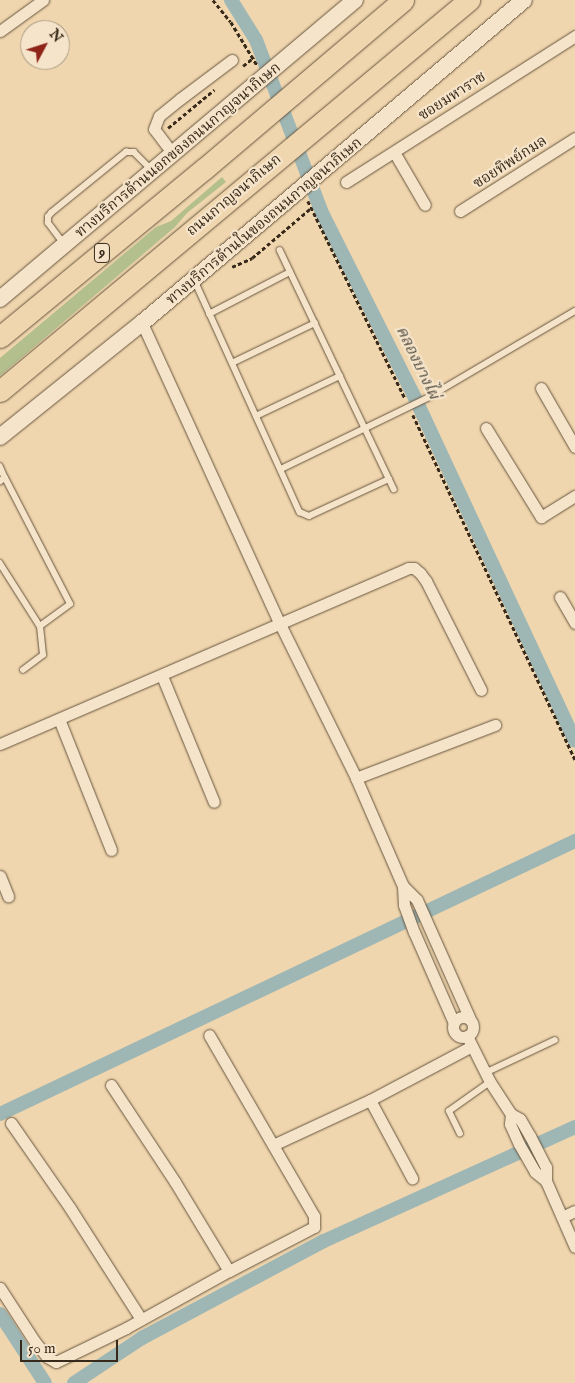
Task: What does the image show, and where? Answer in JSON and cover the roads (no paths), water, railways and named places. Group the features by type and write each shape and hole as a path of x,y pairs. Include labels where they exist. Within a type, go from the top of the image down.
{"highway":[{"name":"9","path":"0,337 204,169 403,0"},
{"name":"ถนนกาญจนาภิเษก","path":"0,391 469,0"}],"main road":[{"name":"ทางบริการด้านนอกของถนนกาญจนาภิเษก","path":"0,299 206,127 354,0"},
{"name":"ทางบริการด้านในของถนนกาญจนาภิเษก","path":"0,436 142,323 524,0"}],"street":[{"path":"0,30 43,0"},
{"name":"ซอยมหาราช","path":"346,182 575,36"},
{"path":"172,154 154,129 159,116 180,99 236,65"},
{"name":"ซอยทิพย์กมล","path":"460,211 575,138"},
{"path":"394,152 425,205"},
{"path":"142,323 280,624 356,778 403,886 404,905 425,960 454,1023 455,1032 469,1041 511,1114 520,1119 530,1136 546,1167 546,1181 575,1247"},
{"path":"541,388 575,446"},
{"path":"486,428 541,517 575,496"},
{"path":"0,744 162,676 408,568 414,568 420,572 426,581 481,690"},
{"path":"560,597 575,623"},
{"path":"162,676 214,802"},
{"path":"59,719 111,850"},
{"path":"356,778 496,725"},
{"path":"0,876 8,896"},
{"path":"273,1145 370,1100 469,1041 473,1029 470,1019 417,900 403,886"},
{"path":"425,960 440,954"},
{"path":"454,1023 461,1017 470,1019"},
{"path":"0,1288 47,1357 56,1362 314,1227 314,1216 209,1035"},
{"path":"111,1085 175,1182 229,1270"},
{"path":"370,1100 412,1178"},
{"path":"511,1114 510,1124 519,1144 535,1172 546,1181"},
{"path":"11,1123 141,1319"},
{"path":"562,1217 575,1211"}],"lane":[{"path":"64,245 48,223 48,217 51,213 126,152 134,152 152,171"},
{"path":"280,250 394,489"},
{"path":"209,314 290,272"},
{"path":"194,279 300,512 306,516 389,479"},
{"path":"281,469 408,409 575,311"},
{"path":"232,363 315,323"},
{"path":"256,416 340,376"},
{"path":"0,466 3,480 70,604 40,626"},
{"path":"0,563 40,626 43,655 23,670"},
{"path":"460,1134 449,1111 488,1077 555,1040"}],"waterway":[{"name":"คลองบางไผ่","path":"231,0 256,40 323,215 415,398 575,741"},
{"path":"0,1114 575,841"},
{"path":"74,1383 142,1338 324,1241 575,1127"},
{"path":"0,1314 45,1383"}]}
